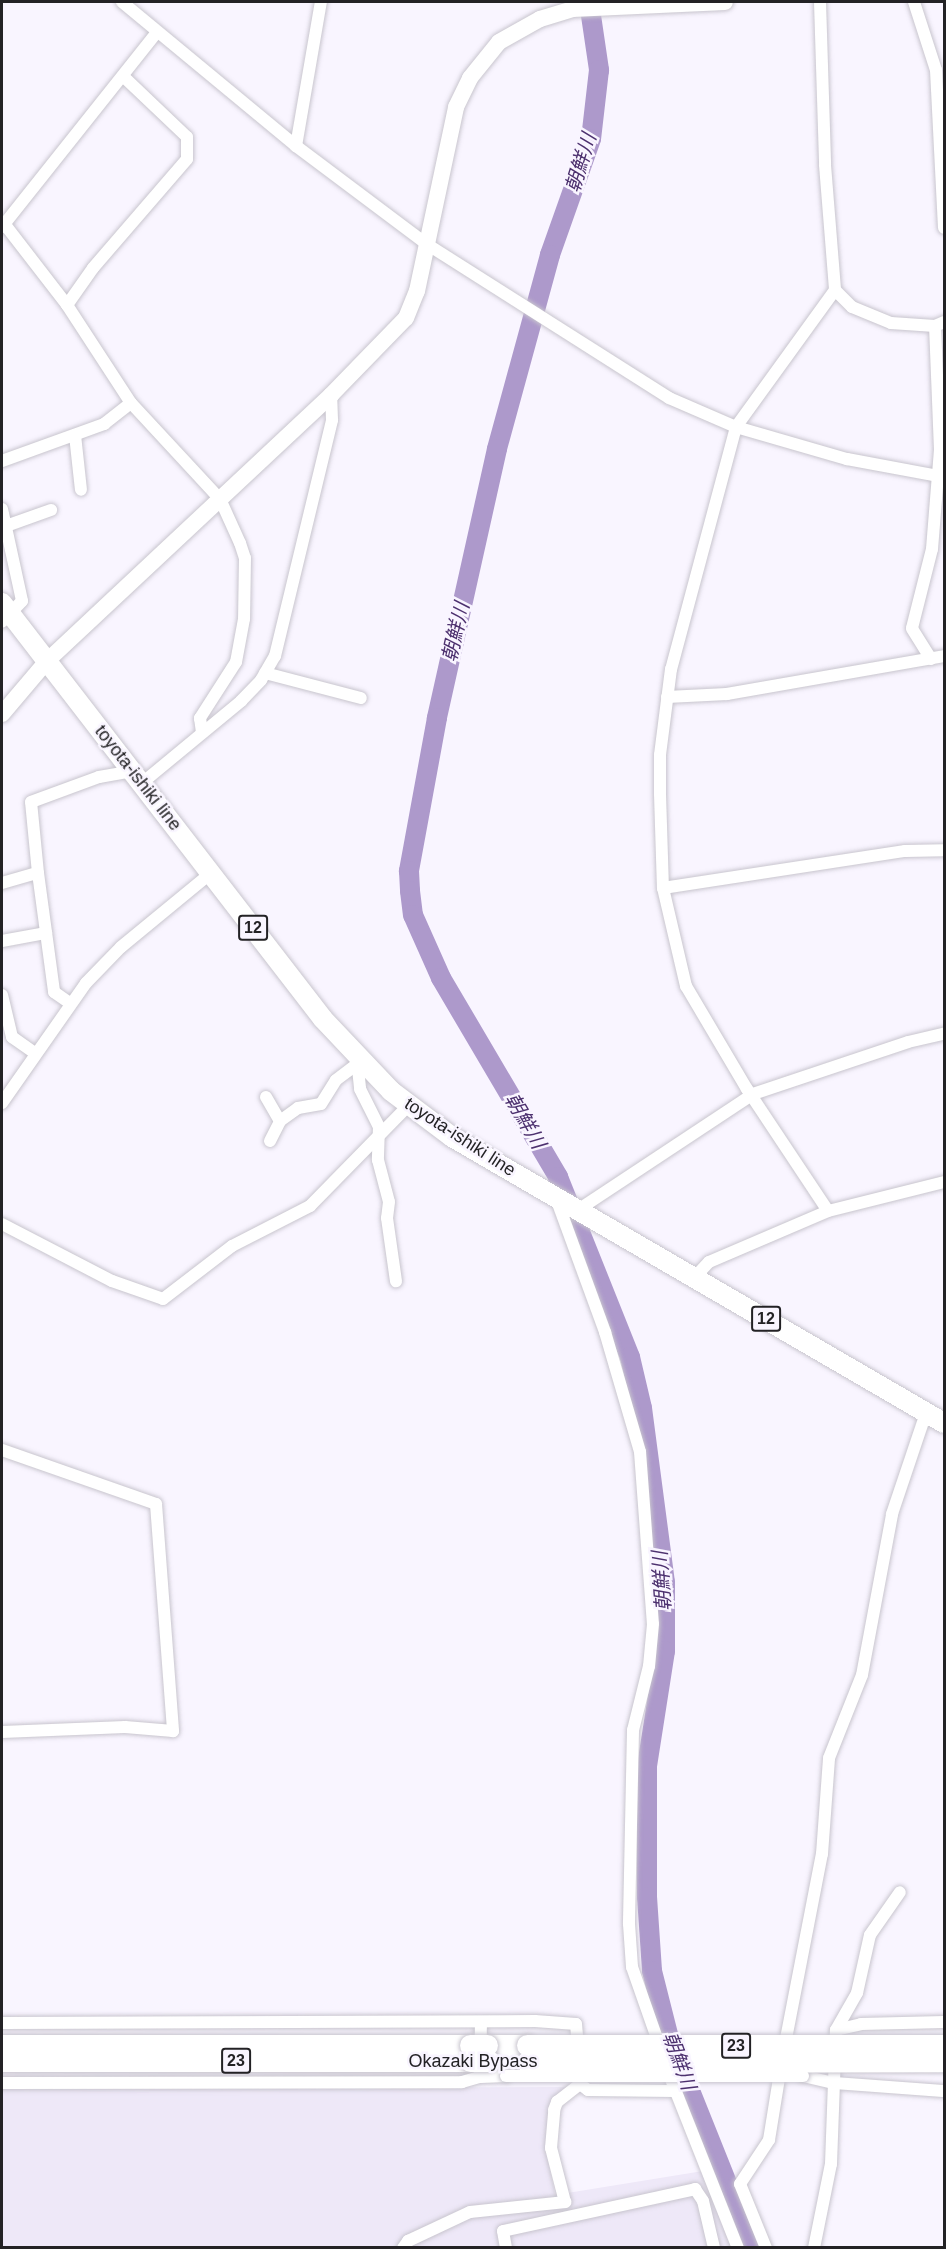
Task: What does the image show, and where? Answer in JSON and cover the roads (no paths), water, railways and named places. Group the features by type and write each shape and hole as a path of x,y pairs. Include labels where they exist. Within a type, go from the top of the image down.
{"highway":[{"name":"Okazaki Bypass","path":"2,2045 479,2058"},
{"name":"Okazaki Bypass","path":"2,2061 479,2058 527,2054 945,2045"},
{"name":"Okazaki Bypass","path":"527,2054 945,2063"}],"main road":[{"name":"toyota-ishiki line","path":"5,614 47,661 357,1062 408,1106 452,1137 945,1424"}],"street":[{"path":"122,2 296,146 425,243 669,398 736,426 847,459 902,467 940,477"},
{"path":"296,146 317,2"},
{"path":"2,714 47,661 331,395 406,318 417,291 425,243 456,107 470,78 499,42 540,19 572,9 613,4 725,2"},
{"path":"820,2 825,165 835,290 852,307 874,318 899,324 940,324 940,477 932,549 912,628 931,659"},
{"path":"914,2 936,70 945,228"},
{"path":"157,32 4,226 67,305 131,403 220,499 245,558 244,619 236,662 200,718 202,732"},
{"path":"67,305 93,268 187,159 187,136 123,76"},
{"path":"828,1211 686,986 663,888 660,756 667,697 677,648 736,426 835,290"},
{"path":"70,1003 54,992 31,802 99,777 137,777 202,732 241,701 265,674 275,656 332,420 331,395"},
{"path":"2,461 104,424 131,403"},
{"path":"75,435 81,490"},
{"path":"2,509 22,601 5,614"},
{"path":"6,526 51,510"},
{"path":"667,697 727,694 945,656"},
{"path":"265,674 361,698"},
{"path":"663,888 905,851 945,850"},
{"path":"2,883 38,873"},
{"path":"2,1103 70,1003 121,947 211,873"},
{"path":"2,941 46,933"},
{"path":"2,995 12,1037 35,1053"},
{"path":"582,1213 753,1094 908,1042 945,1034"},
{"path":"270,1141 280,1121 298,1108 321,1104 330,1088 357,1062"},
{"path":"357,1062 359,1084 375,1114 380,1137 378,1160 389,1202 387,1218 396,1281"},
{"path":"266,1097 280,1121"},
{"path":"2,1224 111,1281 163,1299 232,1246 310,1206 408,1106"},
{"path":"694,1278 709,1262 828,1211 945,1182"},
{"path":"557,1198 605,1332 640,1452 653,1624 649,1666 633,1730 629,1924 632,1967 675,2091 738,2247"},
{"path":"766,2247 740,2184 769,2140 822,1854 829,1758 861,1675 892,1514 926,1413"},
{"path":"2,1450 156,1504 173,1731 125,1727 2,1732"},
{"path":"814,2247 831,2164 836,2030 857,1993 870,1935 900,1892"},
{"path":"252,2022 252,2038"},
{"path":"2,2023 481,2022 576,2024 580,2084 588,2091 675,2091"},
{"path":"2,2083 252,2077 462,2082 479,2058 481,2022"},
{"path":"836,2030 861,2024 945,2022"},
{"path":"479,2058 506,2076 803,2076 834,2083 945,2091"},
{"path":"403,2247 408,2241 470,2212 565,2202 551,2148 554,2109 557,2102 580,2084"},
{"path":"506,2247 503,2231 695,2189 703,2201 714,2247"}],"waterway":[{"name":"朝鮮川","path":"589,2 599,70 591,139 550,255 497,449 437,718 409,871 410,891 413,915 441,978 558,1177 630,1357 642,1408 665,1582 665,1651 647,1766 647,1897 652,1971 669,2038 753,2248"}]}
